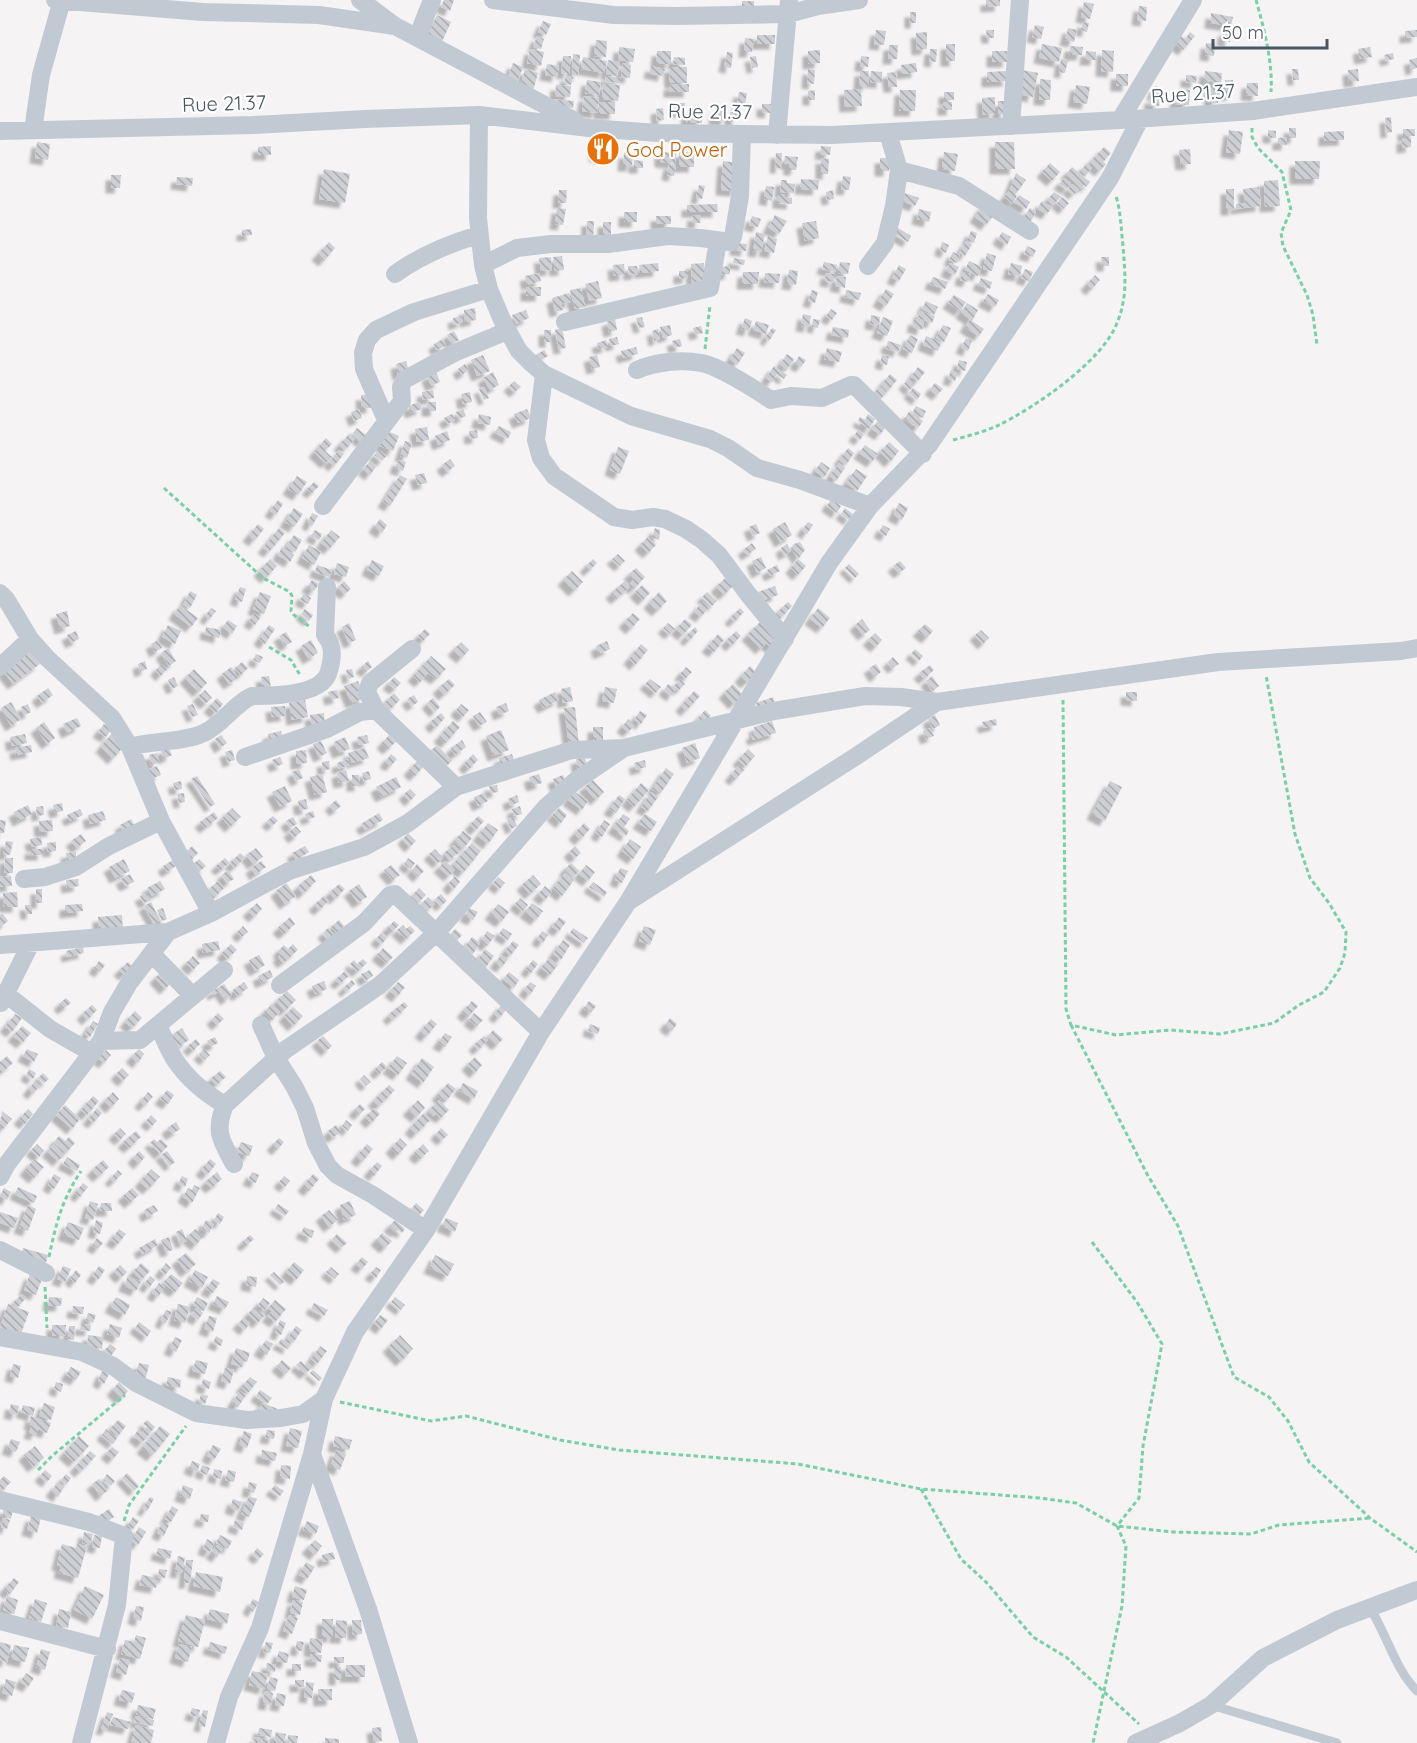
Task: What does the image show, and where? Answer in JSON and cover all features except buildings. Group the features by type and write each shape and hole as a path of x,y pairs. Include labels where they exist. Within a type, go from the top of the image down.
{"street":[{"path":"33,130 40,75 59,0 203,12 319,15 395,26"},
{"path":"360,0 395,26 550,110 589,128"},
{"path":"417,38 432,0"},
{"path":"493,0 615,7 678,16 818,6 858,0"},
{"path":"1011,126 1020,0"},
{"path":"1120,120 1193,0"},
{"path":"777,135 789,7"},
{"name":"Rue 21.37","path":"0,130 253,125 480,115 589,128 658,133 777,135 888,133 1261,110 1417,87"},
{"path":"480,115 478,235 489,289 507,331 519,351 544,374 631,416 710,439 757,468 800,480 870,506"},
{"path":"216,1743 229,1697 260,1628 312,1454 324,1399 355,1332 426,1230 541,1032 628,902 829,563 870,506 926,450 1110,178 1140,119"},
{"path":"868,266 885,243 899,170 888,133"},
{"path":"483,265 517,248 550,243 608,243 668,236 729,243 733,237 740,196 742,134"},
{"path":"899,170 959,186 1029,231"},
{"path":"395,274 411,262 442,247 478,235"},
{"path":"565,322 710,288 718,241"},
{"path":"386,420 364,369 363,353 367,340 376,330 414,312 489,289"},
{"path":"323,506 402,401 401,387 404,380 454,353 507,331"},
{"path":"637,370 670,362 703,363 751,387 771,400 791,396 822,398 854,385 926,450"},
{"path":"544,374 536,440 541,458 554,476 614,517 632,520 653,517 665,519 702,540 719,555 785,639"},
{"path":"130,747 147,742 196,736 221,722 244,699 252,696 307,691 318,686 326,679 333,650 325,635 327,586"},
{"path":"0,593 30,639 47,658 112,718 130,747 161,821 211,914"},
{"path":"0,667 30,639"},
{"path":"1,942 31,943 168,932 211,914 289,872 363,847 408,823 456,787 572,750 624,748 774,711 865,696 901,697 937,702 1218,662 1401,651 1417,648"},
{"path":"412,649 370,683 367,692 376,710 456,787"},
{"path":"628,902 937,702"},
{"path":"245,757 327,729 360,712 376,710"},
{"path":"234,1164 218,1132 220,1117 225,1105 293,1044 380,985 437,932 546,807 574,782 624,748"},
{"path":"24,879 45,877 76,867 109,846 161,821"},
{"path":"280,985 364,923 393,894 437,932 541,1032"},
{"path":"0,1178 7,1164 97,1047 112,1012 129,983 168,932"},
{"path":"31,943 3,999 50,1029 97,1047 140,1040 224,970"},
{"path":"152,954 192,995"},
{"path":"158,1025 174,1059 187,1075 208,1094 225,1105"},
{"path":"261,1025 276,1058 305,1108 316,1143 328,1166 337,1175 373,1195 426,1230"},
{"path":"0,1250 46,1273"},
{"path":"0,1338 82,1352 113,1366 136,1383 196,1413 247,1420 281,1418 303,1413 324,1399"},
{"path":"312,1454 368,1609 409,1743"},
{"path":"0,1500 89,1522 124,1536 117,1605 81,1743"},
{"path":"1148,1741 1211,1705 1263,1658 1337,1620 1417,1590"},
{"path":"0,1621 106,1649"}],"lane":[{"path":"1370,1608 1381,1625 1407,1680 1417,1691"},
{"path":"1211,1705 1337,1743"}],"path":[{"path":"1256,0 1272,83 1252,137 1258,148 1282,172 1288,190 1291,210 1281,232 1283,246 1307,295 1313,315 1317,345"},
{"path":"926,450 997,426 1050,394 1101,349 1117,326 1126,285 1120,210 1110,178"},
{"path":"703,363 710,288"},
{"path":"164,488 263,578 290,592 291,610 294,615 325,635"},
{"path":"269,647 291,660 307,691"},
{"path":"1071,1025 1116,1035 1170,1030 1220,1034 1274,1023 1299,1005 1324,993 1340,969 1345,953 1346,932 1311,878 1295,834 1263,660"},
{"path":"1063,684 1066,1010 1071,1025 1147,1174 1178,1226 1234,1377 1269,1397 1288,1421 1309,1462 1370,1518 1417,1552"},
{"path":"49,1345 45,1303 46,1273 56,1220 67,1193 81,1172"},
{"path":"1092,1242 1137,1302 1162,1344 1143,1446 1138,1498 1117,1526"},
{"path":"39,1470 52,1456 121,1400 136,1383"},
{"path":"324,1399 431,1421 466,1416 560,1440 619,1450 798,1464 921,1489 1076,1503 1117,1526 1173,1532 1251,1534 1279,1525 1370,1518"},
{"path":"124,1536 126,1511 196,1413"},
{"path":"921,1489 961,1559 986,1582 1033,1637 1066,1657 1103,1692 1148,1741"},
{"path":"1093,1743 1122,1606 1126,1546 1117,1526"}],"place":[{"name":"God Power","path":"603,149"}]}
